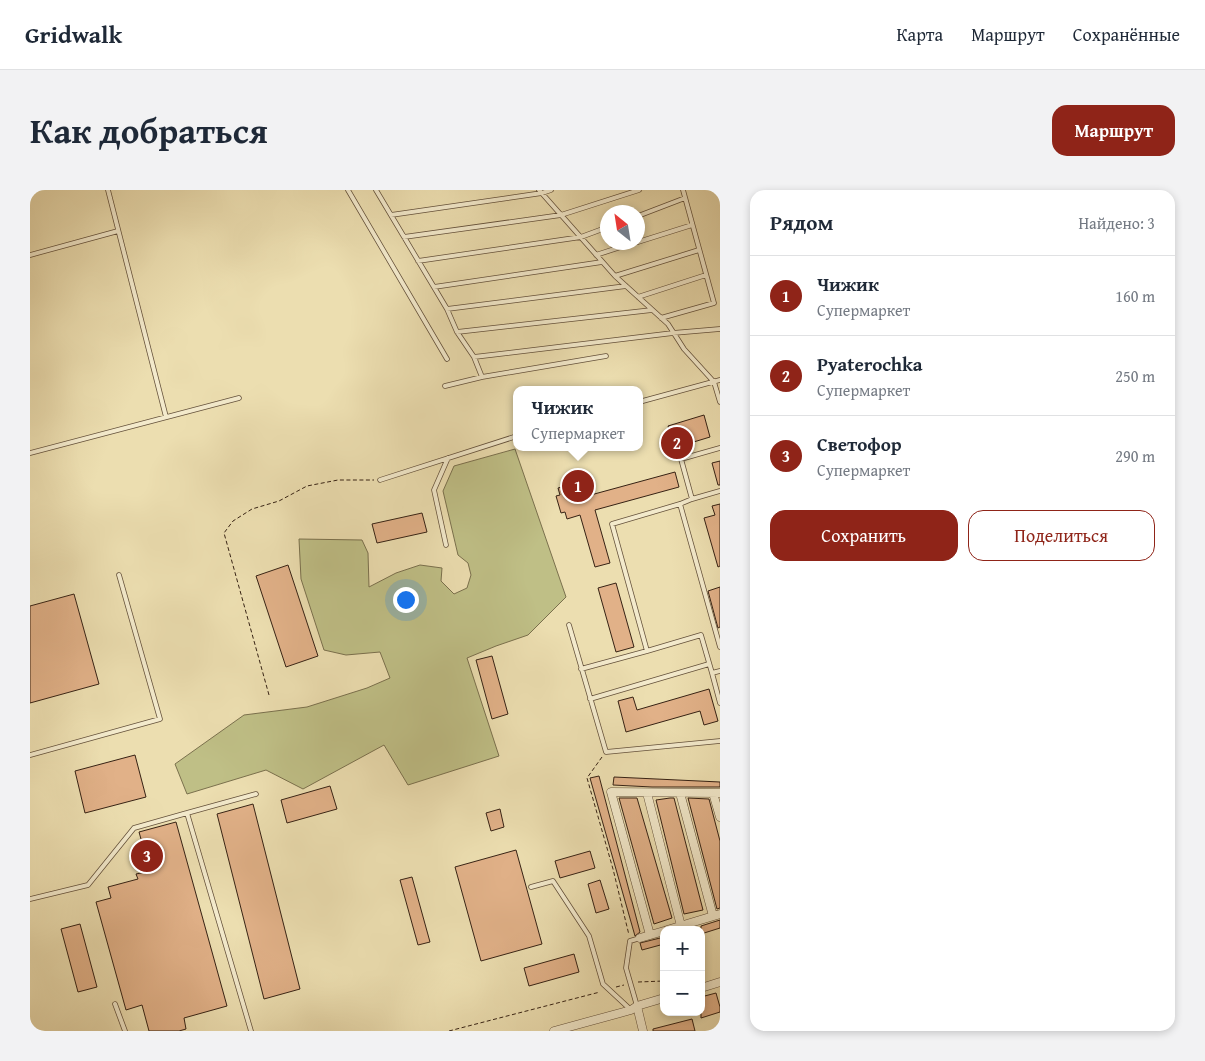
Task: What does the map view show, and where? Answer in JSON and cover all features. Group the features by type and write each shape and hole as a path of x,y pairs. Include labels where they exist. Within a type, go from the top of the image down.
{"street":[{"path":"650,935 611,792 717,793 720,818"},
{"path":"646,792 681,926 717,915 680,793"},
{"path":"640,938 660,932"},
{"path":"705,987 720,982"},
{"path":"554,1031 660,999"},
{"path":"634,1008 644,1031"}],"lane":[{"path":"108,190 166,417"},
{"path":"348,190 447,360"},
{"path":"376,190 447,309 457,332 474,357 482,378"},
{"path":"391,215 551,190"},
{"path":"404,237 561,215 640,190"},
{"path":"661,318 714,303 683,190"},
{"path":"540,192 615,276 668,324 684,349 714,382 720,402"},
{"path":"645,213 685,198"},
{"path":"645,240 692,225"},
{"path":"418,261 581,237 600,230"},
{"path":"30,254 118,231"},
{"path":"596,255 612,250"},
{"path":"615,276 699,250"},
{"path":"434,287 602,262"},
{"path":"638,297 706,275"},
{"path":"447,309 626,286"},
{"path":"457,332 652,310"},
{"path":"474,357 720,329"},
{"path":"445,386 606,356"},
{"path":"643,401 720,380"},
{"path":"30,453 238,398"},
{"path":"380,480 513,437"},
{"path":"692,499 681,459 720,448"},
{"path":"446,545 434,490 448,458"},
{"path":"647,651 612,524 720,491"},
{"path":"680,504 720,648"},
{"path":"30,755 160,719 119,575"},
{"path":"569,625 606,752 720,741"},
{"path":"581,669 701,635 720,703"},
{"path":"590,699 709,664"},
{"path":"712,673 720,671"},
{"path":"30,899 88,885 134,828 256,794"},
{"path":"187,814 251,1031"},
{"path":"531,887 553,881 589,936 603,984 634,1008"},
{"path":"634,1008 626,968 630,941 640,938"},
{"path":"115,1004 125,1031"}],"path":[{"path":"269,695 224,533 233,521 252,509 279,501 306,486 338,480 380,480"},
{"path":"606,752 587,778 613,869 630,941"},
{"path":"448,1031 630,983 660,980"}],"green space":[{"path":"513,450 516,451 566,597 528,635 467,658 499,756 408,785 384,745 303,789 266,770 187,794 175,764 244,715 307,707 367,688 390,678 380,652 346,655 324,650 301,579 299,539 362,540 368,553 369,587 396,573 420,565 442,568 441,581 454,594 467,588 471,575 468,563 458,555 443,491 454,466"}],"building":[{"path":"704,415 710,437 674,448 668,426"},
{"path":"720,461 720,485 718,485 712,463"},
{"path":"675,472 679,487 595,510 610,563 595,567 580,515 567,519 565,512 561,513 556,496 560,495 558,488 583,481 587,496"},
{"path":"720,504 720,566 718,567 704,518 715,515 712,506"},
{"path":"422,513 427,532 377,543 372,524"},
{"path":"288,565 318,656 286,667 256,576"},
{"path":"616,583 634,647 616,652 598,588"},
{"path":"720,587 720,627 718,628 708,591"},
{"path":"74,594 99,684 30,703 30,606"},
{"path":"492,656 508,714 492,719 476,660"},
{"path":"709,689 718,721 704,725 700,711 626,732 618,701 633,697 637,710"},
{"path":"135,755 146,797 85,813 75,771"},
{"path":"599,776 640,932 635,936 590,778"},
{"path":"614,777 720,782 720,787 613,785"},
{"path":"330,786 337,809 287,823 281,800"},
{"path":"619,798 637,798 672,918 654,924"},
{"path":"674,798 703,910 684,914 656,800"},
{"path":"688,798 709,799 720,841 720,908 717,909"},
{"path":"253,804 300,989 264,999 217,814"},
{"path":"500,809 504,827 491,831 486,813"},
{"path":"176,822 227,1006 184,1018 186,1029 179,1031 149,1031 142,1005 126,1010 96,902 111,898 108,887 138,879 136,874 150,871 139,832"},
{"path":"516,850 542,944 481,961 455,867"},
{"path":"590,851 595,868 560,878 555,861"},
{"path":"412,877 430,942 418,945 400,880"},
{"path":"600,880 609,909 596,913 588,884"},
{"path":"720,920 720,928 705,933 705,926 701,926"},
{"path":"80,924 97,987 78,992 61,929"},
{"path":"660,938 660,945 642,950 640,943"},
{"path":"574,954 579,972 529,986 524,968"},
{"path":"716,993 720,1012 701,1018 701,1016 705,1016 705,996"},
{"path":"692,1019 695,1031 653,1031 653,1029"}],"place":[{"name":"Pyaterochka","path":"677,443"},
{"name":"Чижик","path":"578,486"},
{"name":"Светофор","path":"147,856"}]}
